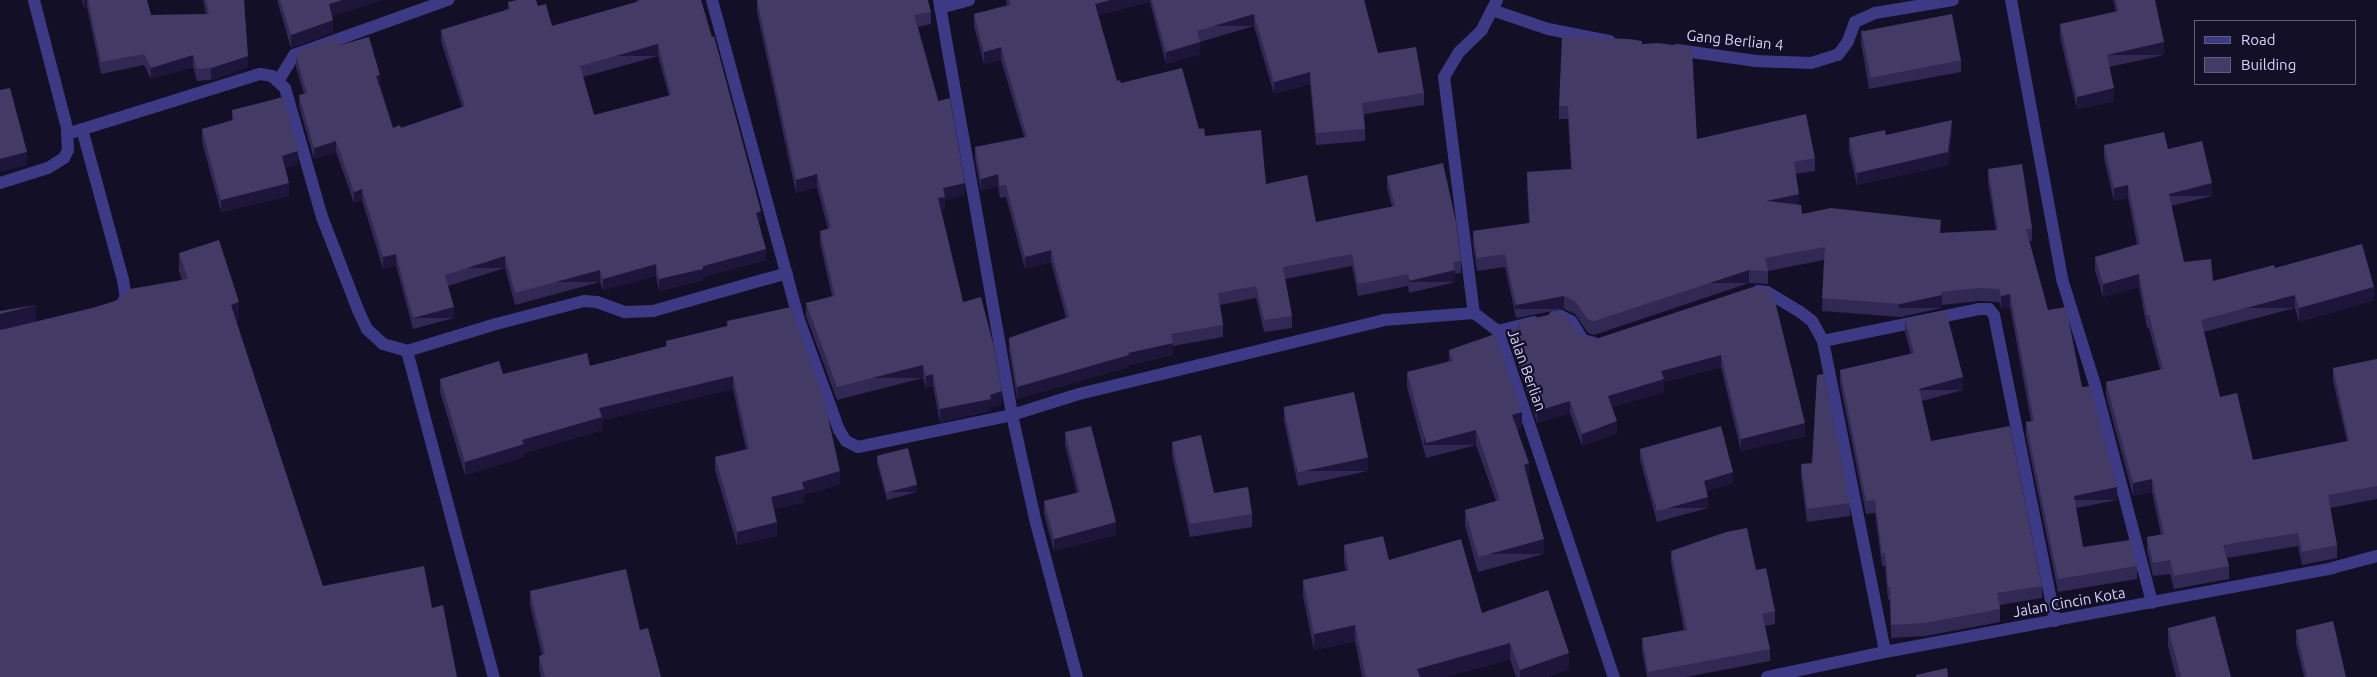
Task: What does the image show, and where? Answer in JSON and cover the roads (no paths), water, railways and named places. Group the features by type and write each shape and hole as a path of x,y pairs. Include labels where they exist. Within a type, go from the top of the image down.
{"street":[{"path":"0,183 48,168 64,158 68,150 67,134 34,0"},
{"path":"278,81 294,55 448,0"},
{"path":"712,0 799,320 839,430 846,442 858,447 1012,415 1079,394 1384,320 1474,313 1444,77 1459,52 1482,30 1494,5 1548,29 1620,42"},
{"path":"969,0 940,4 1012,415 1036,523 1077,677"},
{"name":"Gang Berlian 4","path":"1666,48 1756,61 1812,62 1838,55 1848,41 1855,22 1875,13 1953,0"},
{"path":"2010,0 2062,279 2095,385 2152,603"},
{"path":"67,134 260,74 272,76 285,88 322,217 367,329 383,344 407,351 496,324 584,301 597,302 625,312 653,311 787,273"},
{"path":"82,129 115,248 126,298 121,306 107,313"},
{"path":"1742,294 1752,291 1767,292 1785,302 1812,321 1823,341 1885,652"},
{"path":"1823,341 1979,309 1989,309 1994,315 2055,621"},
{"name":"Jalan Berlian","path":"1474,313 1498,331 1614,677"},
{"path":"1498,331 1561,316 1571,321 1583,340 1588,343 1603,340"},
{"path":"407,351 494,677"},
{"name":"Jalan Cincin Kota","path":"1767,677 1885,652 2332,568 2377,556"}]}
